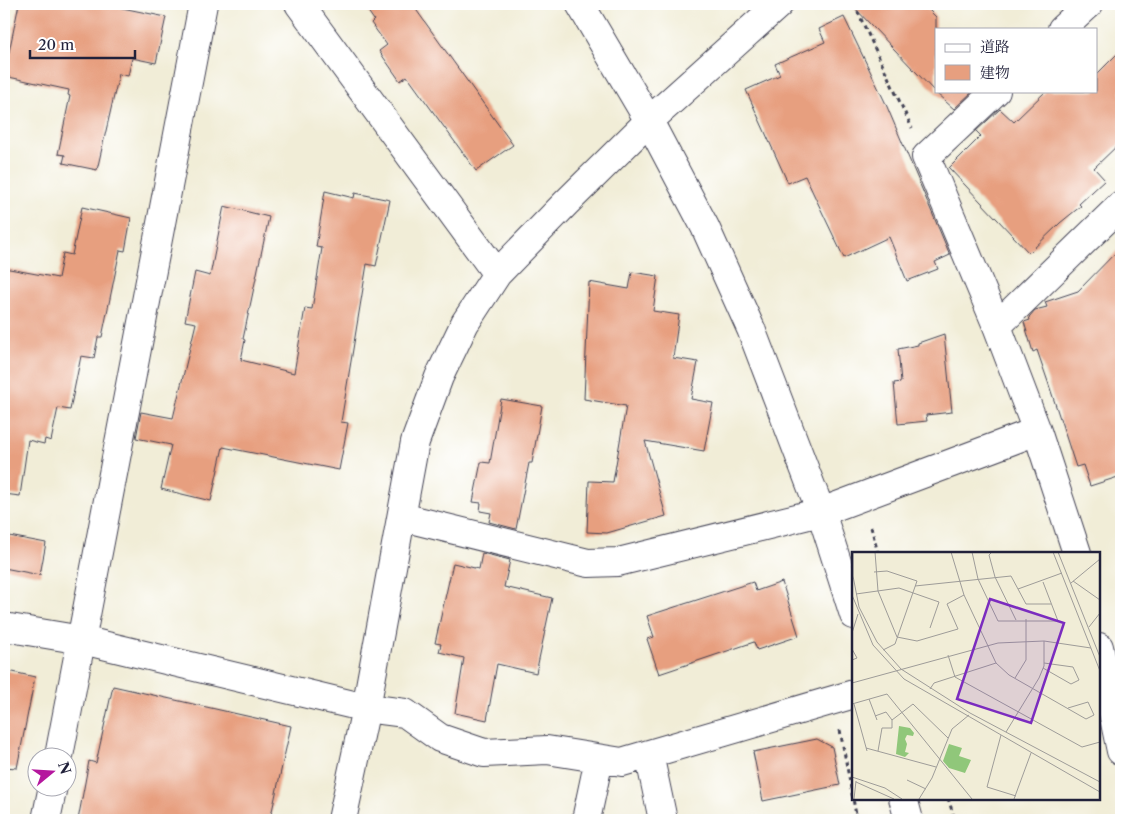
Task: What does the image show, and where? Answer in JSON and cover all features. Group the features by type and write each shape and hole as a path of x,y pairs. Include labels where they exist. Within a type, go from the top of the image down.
{"street":[{"path":"61,746 204,4"},
{"path":"299,4 497,274"},
{"path":"580,4 650,121 705,227 751,329 821,512 852,609"},
{"path":"342,820 366,708 415,442 439,377 465,323 497,274 566,203 650,121 779,4"},
{"path":"1063,28 1088,4"},
{"path":"995,92 926,158 997,326 1037,430 1077,552"},
{"path":"997,326 1121,205"},
{"path":"402,516 588,563 618,562 821,512 1037,430"},
{"path":"4,626 82,640 366,708 405,713 440,738 484,753 546,750 622,762 852,695"},
{"path":"1100,652 1121,751"},
{"path":"649,754 663,820"},
{"path":"586,820 598,759"},
{"path":"46,820 51,796"},
{"path":"903,799 908,820"}],"path":[{"path":"854,4 926,158"},
{"path":"868,518 878,552"},
{"path":"838,722 852,794"},
{"path":"853,799 857,820"},
{"path":"948,799 955,820"}],"building":[{"path":"19,4 103,4 166,17 156,63 132,58 128,76 119,74 97,170 63,163 65,155 58,154 70,96 68,95 69,90 4,76"},
{"path":"363,4 412,4 513,145 476,171 407,76 400,81 379,51 387,45 371,23 374,20"},
{"path":"851,4 923,4 936,17 935,92"},
{"path":"844,17 885,102 950,255 935,262 938,269 907,281 889,237 844,258 805,176 788,183 746,90 780,75 775,64 825,42 819,29"},
{"path":"1121,50 1121,142 1094,168 1105,180 1079,204 1081,206 1029,253 949,168 981,136 976,131 1000,109 1014,122 1045,92 1098,92 1098,73"},
{"path":"935,92 972,92 954,109"},
{"path":"325,191 354,198 355,193 390,200 376,266 367,264 341,422 348,423 339,470 223,447 211,501 161,489 171,445 136,438 141,412 173,418 196,323 185,321 195,272 210,276 224,206 269,217 243,339 245,340 241,360 294,373 305,308 312,309 322,248 316,247"},
{"path":"82,207 131,218 125,251 120,250 102,337 98,337 94,358 81,356 70,410 58,408 51,441 45,439 44,444 28,440 20,496 4,494 4,268 58,278 63,253 72,255"},
{"path":"1121,247 1121,476 1090,486 1083,465 1076,467 1037,350 1033,352 1024,322 1030,320 1029,317 1035,310 1047,307 1045,302 1078,291"},
{"path":"632,272 658,276 653,311 679,315 673,358 698,362 691,399 713,403 704,451 645,441 666,516 607,533 587,532 589,481 613,482 626,406 584,399 589,282 629,289"},
{"path":"944,334 952,412 926,415 927,421 898,424 894,383 901,382 898,349 918,345 918,343"},
{"path":"501,399 542,406 532,463 529,463 516,529 489,522 491,513 480,511 481,503 473,502 481,462 490,463"},
{"path":"4,535 46,543 40,575 4,568"},
{"path":"482,553 510,560 504,587 552,598 536,673 497,664 487,720 455,713 464,658 439,652 441,644 435,643 453,563 479,569"},
{"path":"753,582 756,591 782,582 799,636 757,650 754,642 659,674 647,639 654,637 647,616"},
{"path":"4,670 35,677 17,768 4,767"},
{"path":"113,686 291,726 270,820 78,820 89,761 96,763"},
{"path":"817,739 832,747 840,785 763,801 753,752"}]}
